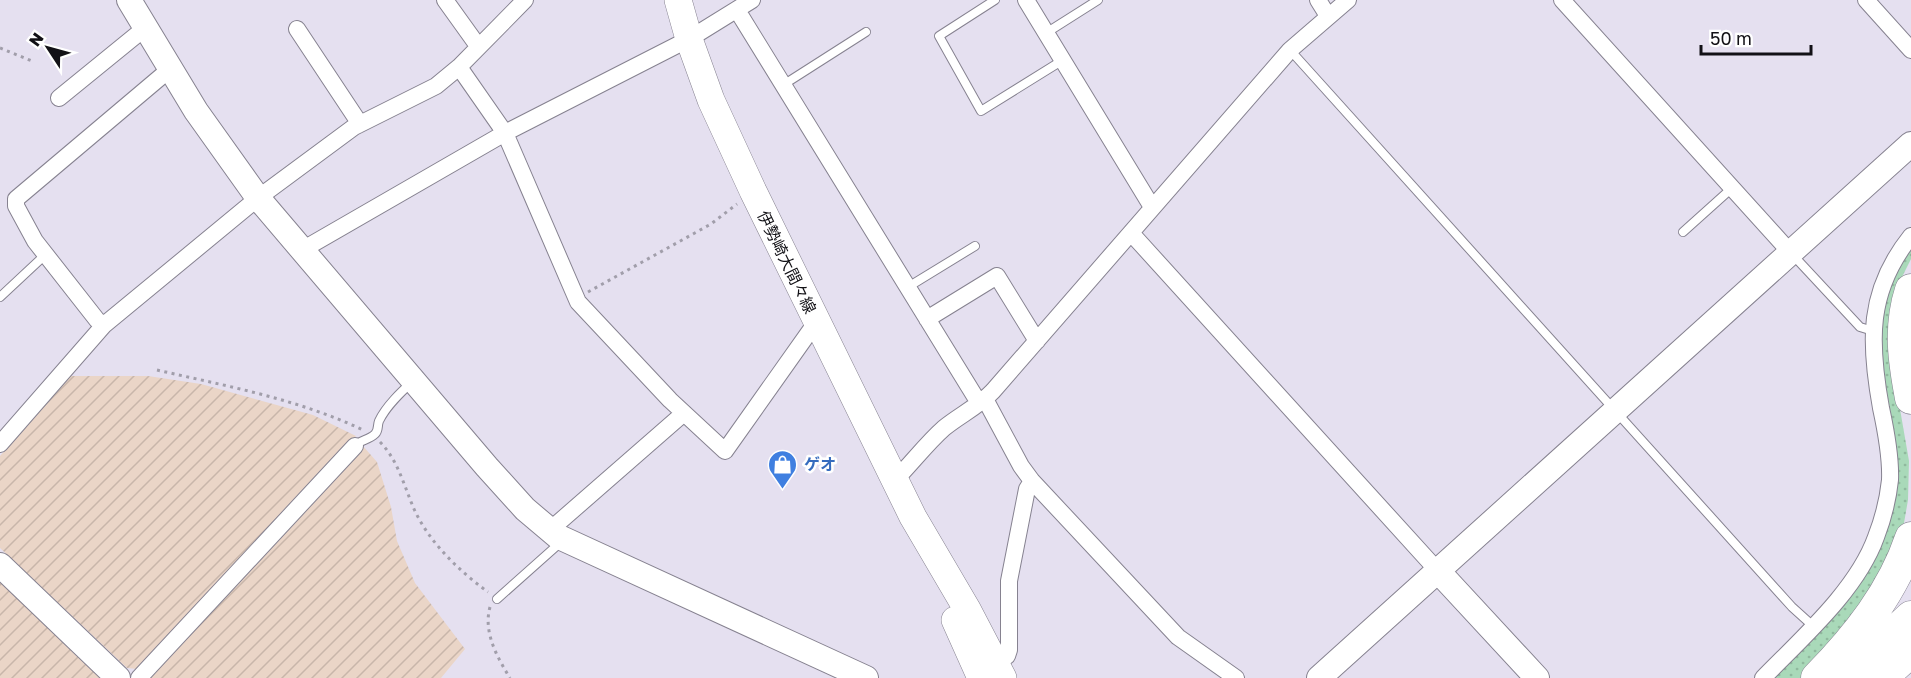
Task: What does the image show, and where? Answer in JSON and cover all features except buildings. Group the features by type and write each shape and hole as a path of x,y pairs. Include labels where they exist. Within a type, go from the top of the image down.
{"highway":[{"path":"1911,290 1905,314 1903,346 1911,398"},
{"path":"1817,678 1844,649 1879,603 1903,562 1911,538"},
{"path":"1846,678 1911,617"},
{"path":"1881,678 1911,651"},
{"path":"1906,678 1911,674"}],"main road":[{"name":"伊勢崎大間々線","path":"678,0 689,39 725,132 913,517 957,591 993,673"}],"street":[{"path":"129,0 196,111 258,198 525,509 557,535 866,678"},
{"path":"445,0 478,46"},
{"path":"0,444 104,325 258,198 360,124 436,86 459,67 525,0"},
{"path":"302,250 505,133 689,39 752,0"},
{"path":"1026,0 1152,207"},
{"path":"1318,0 1328,16"},
{"path":"895,480 944,429 982,401 1290,50 1348,0"},
{"path":"1562,0 1790,252"},
{"path":"1866,0 1911,50"},
{"path":"737,10 927,319 1032,481 1178,637 1236,678"},
{"path":"59,98 145,27"},
{"path":"297,29 360,124"},
{"path":"459,67 505,133 578,302 684,413 725,451 817,321"},
{"path":"104,325 97,320 35,241 16,206 16,199 170,69"},
{"path":"1319,678 1911,144"},
{"path":"1131,233 1537,678"},
{"path":"1763,678 1848,586 1876,539 1890,480 1889,454 1875,366 1873,331 1879,294 1886,276 1893,261 1911,236"},
{"path":"927,319 998,276 1037,341"},
{"path":"557,535 684,413"},
{"path":"139,678 355,446"},
{"path":"993,673 1009,650 1009,581 1027,489 1032,481"},
{"path":"0,565 118,678"}],"lane":[{"path":"995,0 939,36 981,111 1063,60"},
{"path":"1046,33 1098,0"},
{"path":"783,85 866,32"},
{"path":"1290,50 1792,608 1813,626"},
{"path":"1683,232 1732,189"},
{"path":"908,287 975,246"},
{"path":"1790,252 1860,327 1873,331"},
{"path":"0,297 45,255"},
{"path":"355,446 360,441 374,435 388,408 413,381"},
{"path":"497,598 559,546 557,535"}],"path":[{"path":"0,48 32,61"},
{"path":"576,299 711,224 753,191"},
{"path":"497,598 489,609 489,629 497,657 510,678"}],"shaded area":[{"path":"71,376 148,376 201,384 313,415 356,436 137,669 127,668 0,548 0,456"},
{"path":"363,446 377,462 391,507 397,541 415,583 465,649 441,678 148,678"},
{"path":"0,580 104,678 0,678"}],"green space":[{"path":"1911,250 1911,259 1900,281 1896,386 1909,461 1908,500 1904,523 1887,566 1829,648 1802,678 1774,678 1849,597 1897,479 1894,432 1881,337 1883,313 1890,284"}],"place":[{"name":"ゲオ","path":"783,490"}]}
